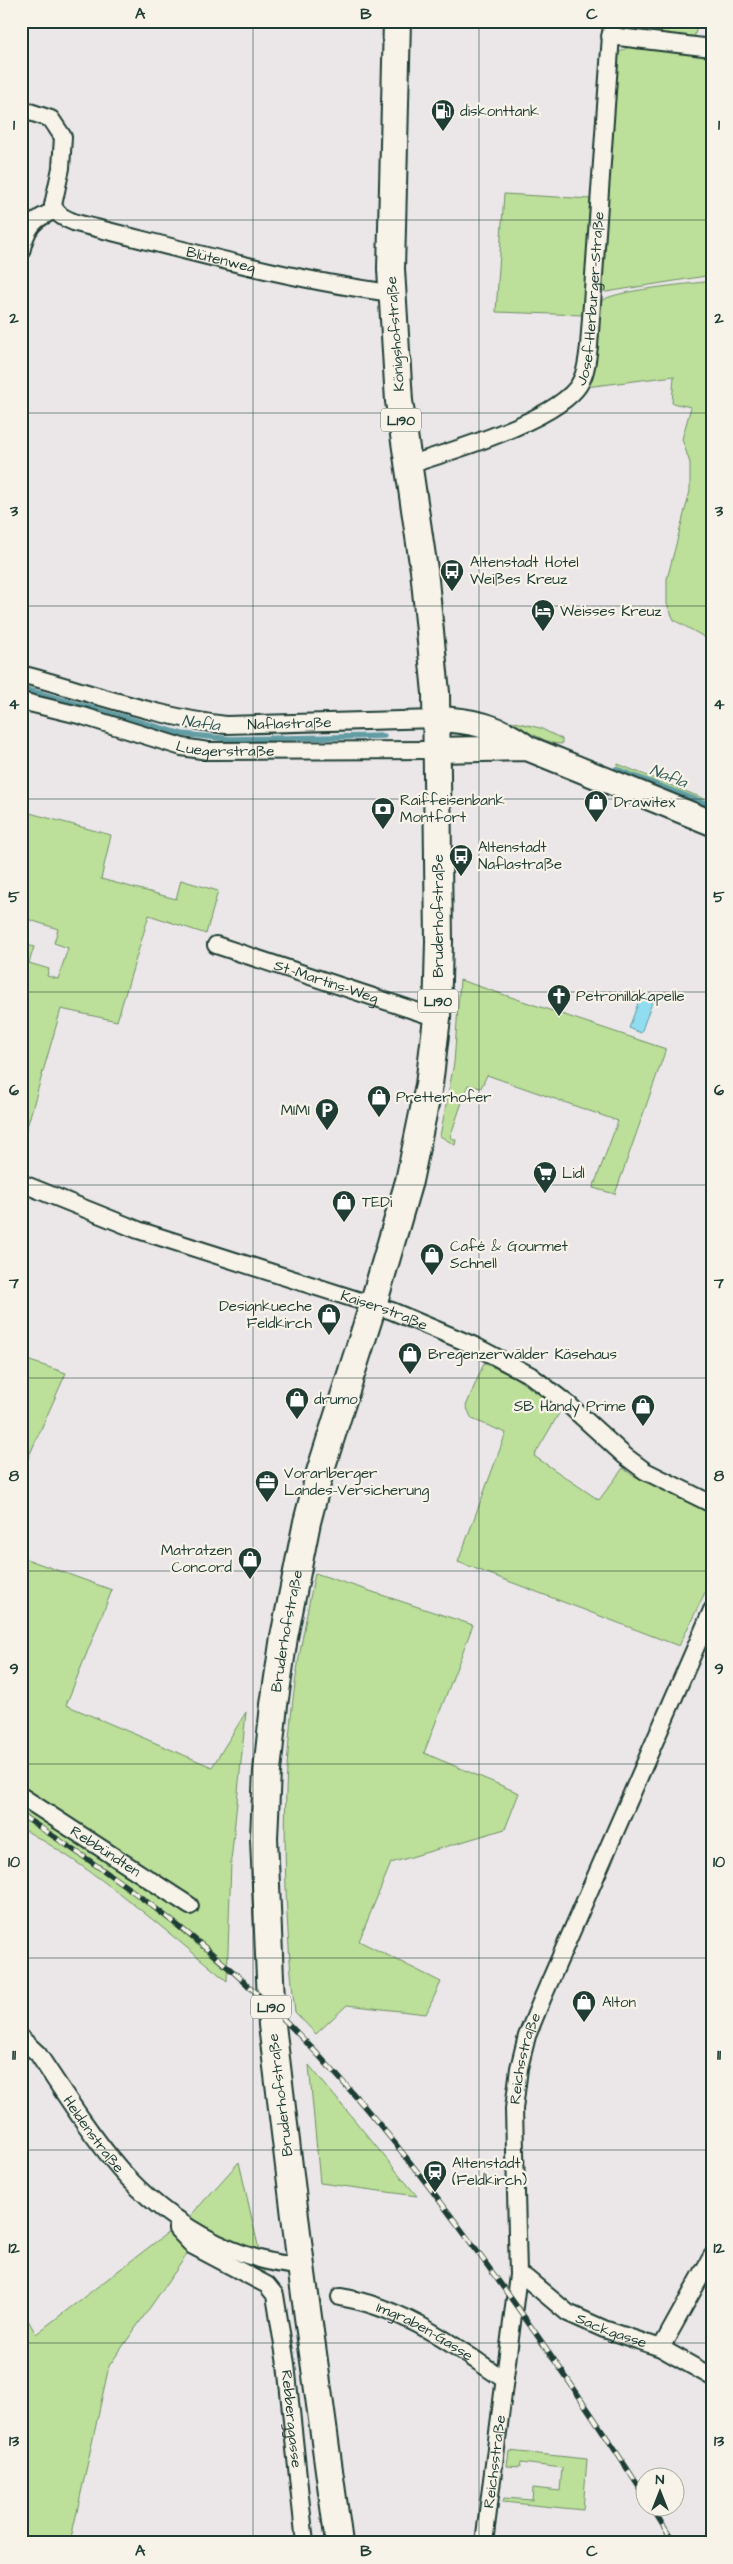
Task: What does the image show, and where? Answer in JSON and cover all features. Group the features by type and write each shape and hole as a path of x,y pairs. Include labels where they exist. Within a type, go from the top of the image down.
{"main road":[{"name":"Königshofstraße","path":"397,21 390,245 392,293 399,401 424,570 436,734"},
{"name":"Naflastraße","path":"436,734 466,720 500,730 527,748 712,823"},
{"name":"Naflastraße","path":"436,734 527,748"},
{"name":"Bruderhofstraße","path":"339,2543 301,2266 272,2025 264,1838 267,1771 284,1637 308,1522 320,1472 373,1305 409,1181 421,1131 433,1062 437,1018 439,941 436,734"}],"street":[{"path":"611,28 712,48"},
{"name":"Josef-Herburger-Straße","path":"408,465 530,421 566,400 577,388 583,377 589,346 611,28"},
{"path":"21,108 51,120 63,137 61,168 54,196 55,211 38,218 29,226 21,252"},
{"name":"Blütenweg","path":"55,211 68,220 114,232 350,287 392,293"},
{"name":"Naflastraße","path":"21,674 155,712 196,721 226,725 436,734"},
{"name":"Luegerstraße","path":"21,701 83,716 182,747 208,751 436,734"},
{"name":"St.-Martins-Weg","path":"216,945 437,1018"},
{"name":"Kaiserstraße","path":"21,1183 138,1230 373,1305 475,1346 530,1375 569,1405 645,1471 712,1504"},
{"name":"Reichsstraße","path":"484,2543 518,2275 514,2109 518,2068 527,2036 712,1610"},
{"name":"Rebbündten","path":"21,1796 190,1906"},
{"name":"Heldenstraße","path":"21,2038 38,2054 121,2169 150,2198 210,2240 237,2252 279,2265 301,2266"},
{"name":"Heldenstraße","path":"179,2220 177,2229 193,2246 267,2285 274,2295"},
{"path":"660,2348 712,2256"},
{"name":"Sackgasse","path":"518,2275 526,2278 568,2313 604,2329 660,2348 712,2377"},
{"name":"Rebberggasse","path":"274,2295 286,2364 305,2543"},
{"name":"Imgraben-Gasse","path":"340,2297 364,2301 400,2314 445,2339 505,2380"}],"green space":[{"path":"624,21 698,21 694,39 647,34 630,27"},
{"path":"632,45 712,54 712,275 606,292 601,290 616,61 618,53"},
{"path":"504,194 592,199 583,315 496,312"},
{"path":"712,281 712,638 706,638 674,620 667,604 667,579 690,491 690,463 682,439 691,407 672,403 674,376 586,387 600,302 607,298 635,291"},
{"path":"511,721 540,728 562,739 562,744 551,743 513,725 510,723"},
{"path":"618,764 712,802 712,813 612,774"},
{"path":"26,812 111,835 101,879 176,899 181,880 218,891 206,934 149,915 117,1021 61,1009 21,1148 21,943 34,947 29,963 49,969 47,976 58,979 68,948 54,943 58,929 21,917 21,829"},
{"path":"460,980 666,1049 615,1194 593,1188 618,1121 487,1075 481,1088 468,1085 450,1137 456,1140 455,1145 440,1136 454,1063"},
{"path":"21,1358 66,1373 21,1474"},
{"path":"484,1363 514,1377 561,1410 534,1456 599,1500 623,1468 632,1475 712,1512 712,1578 679,1646 458,1562 506,1433 472,1419 466,1406"},
{"path":"21,1557 112,1590 66,1705 212,1767 246,1712 231,1862 227,1981 102,1880 49,1844 21,1828"},
{"path":"315,1573 473,1625 424,1753 519,1793 505,1829 391,1863 359,1941 441,1982 426,2014 347,2005 316,2034 295,2012 289,1946 285,1841 287,1772 293,1697"},
{"path":"309,2065 417,2196 320,2183"},
{"path":"239,2162 267,2285 193,2246 109,2366 70,2543 21,2543 21,2308 36,2334 192,2214"},
{"path":"509,2451 587,2459 583,2510 503,2502 504,2498 532,2500 533,2488 560,2491 562,2468 521,2463 520,2467 507,2466"}],"water":[{"path":"642,992 654,997 641,1033 629,1028"}],"waterway":[{"name":"Nafla","path":"21,688 182,734 230,739 384,736"},
{"name":"Nafla","path":"616,769 712,806"}],"railway":[{"path":"21,1815 117,1880 209,1951 267,2003 327,2064 410,2162 462,2230 568,2380 636,2483"},
{"path":"657,2516 674,2543"}],"place":[{"name":"diskonttank","path":"443,132"},
{"name":"Altenstadt Hotel Weißes Kreuz","path":"452,592"},
{"name":"Weisses Kreuz","path":"543,632"},
{"name":"Drawitex","path":"596,823"},
{"name":"Raiffeisenbank Montfort","path":"383,830"},
{"name":"Altenstadt Naflastraße","path":"461,877"},
{"name":"Petronillakapelle","path":"559,1017"},
{"name":"Pretterhofer","path":"379,1118"},
{"name":"MIMI","path":"327,1131"},
{"name":"Lidl","path":"545,1194"},
{"name":"TEDi","path":"344,1223"},
{"name":"Café & Gourmet Schnell","path":"432,1276"},
{"name":"Designkueche Feldkirch","path":"329,1336"},
{"name":"Bregenzerwälder Käsehaus","path":"410,1375"},
{"name":"drumo","path":"297,1420"},
{"name":"SB Handy Prime","path":"643,1427"},
{"name":"Vorarlberger Landes-Versicherung","path":"267,1503"},
{"name":"Matratzen Concord","path":"250,1580"},
{"name":"Alton","path":"584,2023"},
{"name":"Altenstadt (Feldkirch)","path":"435,2193"}]}
